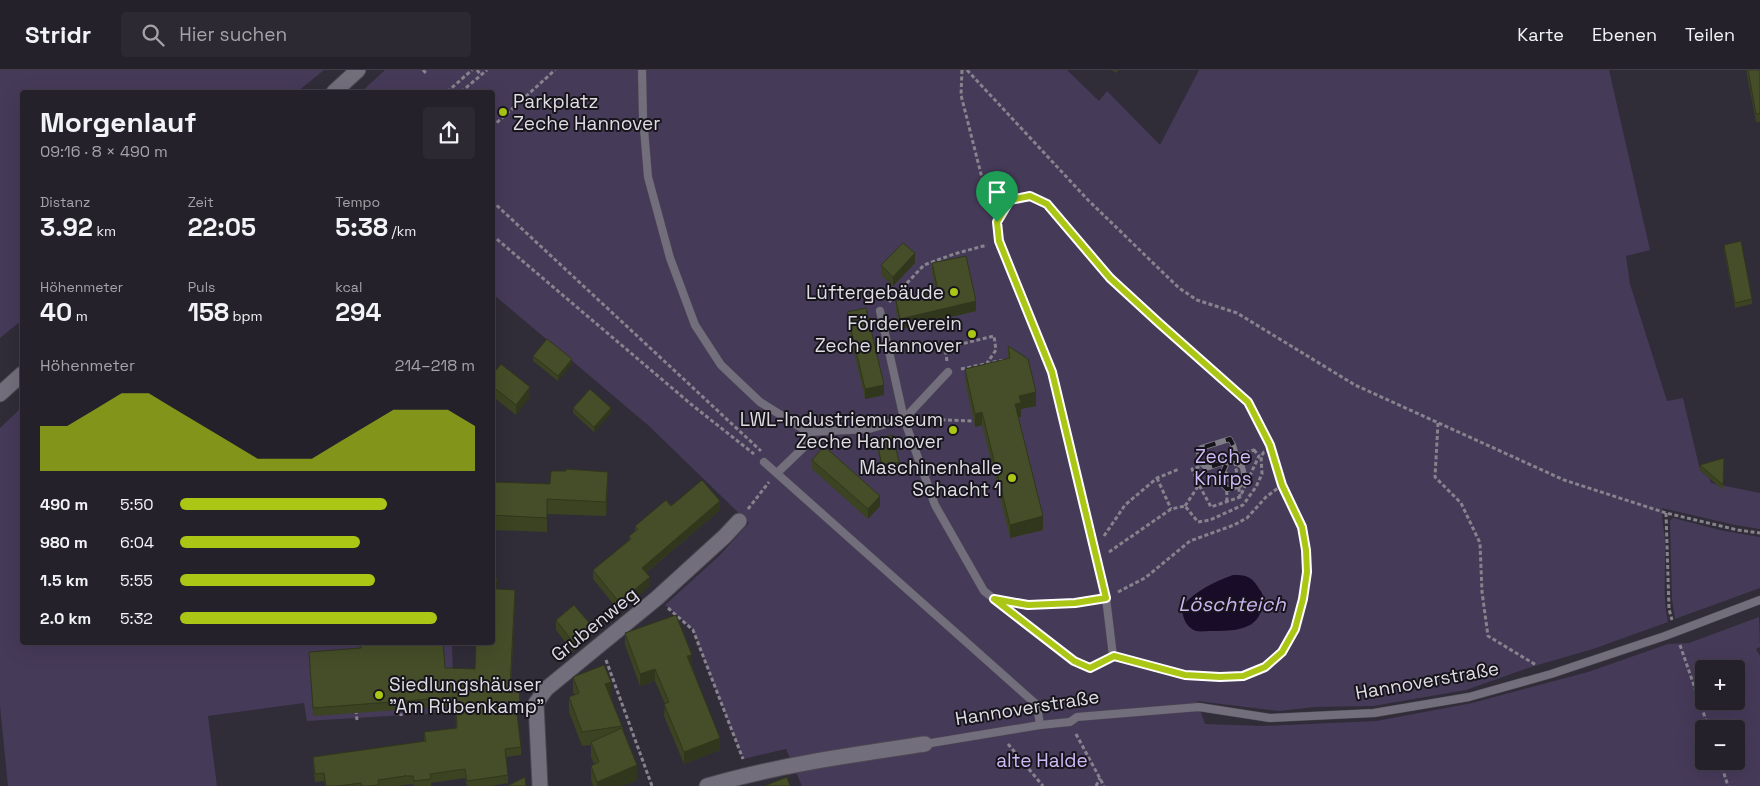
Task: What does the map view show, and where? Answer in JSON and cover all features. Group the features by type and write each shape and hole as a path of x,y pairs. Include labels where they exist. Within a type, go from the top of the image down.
{"street":[{"path":"336,90 358,70"},
{"path":"0,394 20,376"},
{"name":"Grubenweg","path":"540,786 536,703 546,689 657,598 739,521"},
{"name":"Hannoverstraße","path":"707,786 795,764 925,744"}],"lane":[{"path":"642,70 643,117 648,177 670,258 695,325 721,365 760,402 808,432 869,429 904,419 948,372"},
{"path":"880,311 904,419 935,505 984,591 1074,661 1090,668 1114,656 1106,598 1098,559 1052,372 999,241"},
{"path":"775,476 803,448 808,432"},
{"path":"764,462 775,476 1037,705 1040,725"},
{"name":"Hannoverstraße","path":"925,744 1040,725 1070,722 1077,717 1199,707 1270,718 1374,713 1469,697 1551,674 1670,634 1760,600"}],"path":[{"path":"423,70 427,74"},
{"path":"449,90 472,70"},
{"path":"476,70 481,75"},
{"path":"463,90 487,70"},
{"path":"495,124 555,70"},
{"path":"962,70 961,95 983,182 997,222 999,241"},
{"path":"967,70 1088,200 1179,288 1197,300 1238,312 1355,385 1564,480 1666,513 1738,530 1760,533"},
{"path":"997,222 1010,200 1030,196 1047,204 1110,278 1248,402 1272,449 1282,485 1302,527 1307,572 1303,599 1295,629 1282,652 1265,667 1243,676 1185,675 1114,656"},
{"path":"495,204 768,457 764,462 685,399 495,238"},
{"path":"880,311 924,265 978,247"},
{"path":"954,254 954,261"},
{"path":"893,298 901,303"},
{"path":"987,363 996,350 994,336 945,348 948,372 1004,360 1006,368"},
{"path":"904,419 974,421"},
{"path":"1438,423 1435,477 1461,503 1480,543 1482,592 1488,636 1551,674"},
{"path":"1185,506 1198,522 1210,520 1242,505 1256,487 1262,474 1261,456 1264,452 1272,449"},
{"path":"1254,450 1259,456 1240,496 1211,507 1199,485 1192,469 1254,450"},
{"path":"1235,462 1240,496"},
{"path":"1226,465 1227,501"},
{"path":"1095,549 1126,505 1157,478 1179,470"},
{"path":"739,521 775,476"},
{"path":"1157,478 1172,509"},
{"path":"1098,559 1172,509 1185,506 1199,485"},
{"path":"994,599 1028,605 1075,603 1106,598 1145,578 1190,541 1234,525 1247,518 1266,497 1282,485"},
{"path":"657,598 693,630 749,774"},
{"path":"353,645 353,652 362,651"},
{"path":"600,645 652,786"},
{"path":"356,700 357,720"},
{"path":"401,707 402,716"},
{"path":"1070,722 1104,786"},
{"path":"998,732 1043,786"},
{"path":"1723,770 1728,786"},
{"path":"1096,786 1100,778"}],"green space":[{"path":"0,70 324,70 299,90 20,90 20,322 0,338"},
{"path":"385,70 1067,70 1099,101 1107,91 1160,145 1199,70 1609,70 1650,250 1626,256 1630,284 1667,401 1683,398 1700,470 1710,479 1711,483 1760,493 1760,529 1662,508 1665,543 1665,602 1668,622 1593,649 1531,667 1466,690 1373,706 1315,707 1279,711 1197,701 1205,724 1262,726 1376,721 1472,703 1588,672 1668,644 1689,643 1759,617 1760,647 1756,649 1760,656 1760,786 802,786 786,749 743,759 693,630 665,605 720,555 749,523 649,426 495,296 495,90 363,90"},
{"path":"20,409 20,645 452,645 454,712 307,721 304,703 208,716 217,786 8,786 0,706 0,428"},
{"path":"1673,518 1724,531 1760,537 1760,588 1675,619 1672,599 1670,521"}],"water":[{"name":"Löschteich","path":"1233,575 1249,578 1255,582 1261,592 1263,597 1262,605 1256,620 1244,628 1228,631 1198,631 1189,627 1183,614 1182,606 1205,588"}],"building":[{"path":"1748,70 1760,70 1760,113 1756,114"},
{"path":"1741,241 1752,299 1735,303 1724,245"},
{"path":"903,243 915,253 893,277 881,265"},
{"path":"966,256 976,301 900,319 896,301 938,291 932,263"},
{"path":"866,308 884,385 865,389 847,312"},
{"path":"547,339 572,359 558,376 533,356"},
{"path":"1008,346 1028,359 1036,392 1019,396 1021,403 1015,404 1043,516 1010,525 982,412 975,414 965,369 1010,358"},
{"path":"501,364 530,387 516,405 495,388 495,371"},
{"path":"590,389 611,408 594,427 573,408"},
{"path":"893,435 899,462 882,465 876,439"},
{"path":"824,446 880,496 868,509 812,460"},
{"path":"1724,458 1723,485 1700,465"},
{"path":"566,469 608,472 606,502 547,499 547,518 495,515 495,482 550,484 551,471 566,471"},
{"path":"702,480 720,501 642,568 650,577 619,602 593,570 631,539 629,536 638,529 635,526 666,500 671,506"},
{"path":"495,578 497,578 496,589 515,590 510,687 519,686 520,705 516,705 521,747 505,749 508,775 467,781 465,769 430,774 431,779 414,781 413,776 405,775 378,780 379,785 361,786 361,783 326,786 324,773 315,774 313,757 426,741 424,732 457,728 455,697 313,708 309,652 361,648 361,645 443,645 445,668 475,669 476,645 495,645"},
{"path":"574,605 592,626 573,642 556,620"},
{"path":"676,615 692,655 687,656 720,738 684,752 664,704 669,702 655,669 640,674 625,633"},
{"path":"604,665 611,682 605,684 622,726 582,732 569,697 579,693 573,677"},
{"path":"622,728 637,765 597,782 591,766 599,762 591,742"},
{"path":"525,777 526,786 507,786"},
{"path":"787,777 790,786 764,786"}],"railway":[{"path":"1233,444 1237,458 1207,468 1199,459 1201,448 1230,439 1233,445"},
{"path":"1226,465 1220,478 1222,484 1227,489 1237,487 1243,482 1244,476 1242,466 1235,462"}],"place":[{"name":"Parkplatz Zeche Hannover","path":"503,112"},
{"name":"Lüftergebäude","path":"954,292"},
{"name":"Förderverein Zeche Hannover","path":"972,334"},
{"name":"LWL-Industriemuseum Zeche Hannover","path":"953,430"},
{"name":"Maschinenhalle Schacht 1","path":"1012,478"},
{"name":"Siedlungshäuser \"Am Rübenkamp\"","path":"379,695"}],"route":[{"path":"1030,196 1047,204 1110,278 1248,402 1270,445 1282,485 1302,527 1306,550 1307,572 1303,599 1295,629 1282,652 1265,667 1243,676 1185,675 1114,656 1090,668 1074,661 994,599 1028,605 1075,603 1106,598 1052,372 999,241 997,222 1010,200 1030,196"}],"park label":[{"name":"Zeche Knirps","path":"1223,467"},
{"name":"alte Halde","path":"1042,760"}]}
